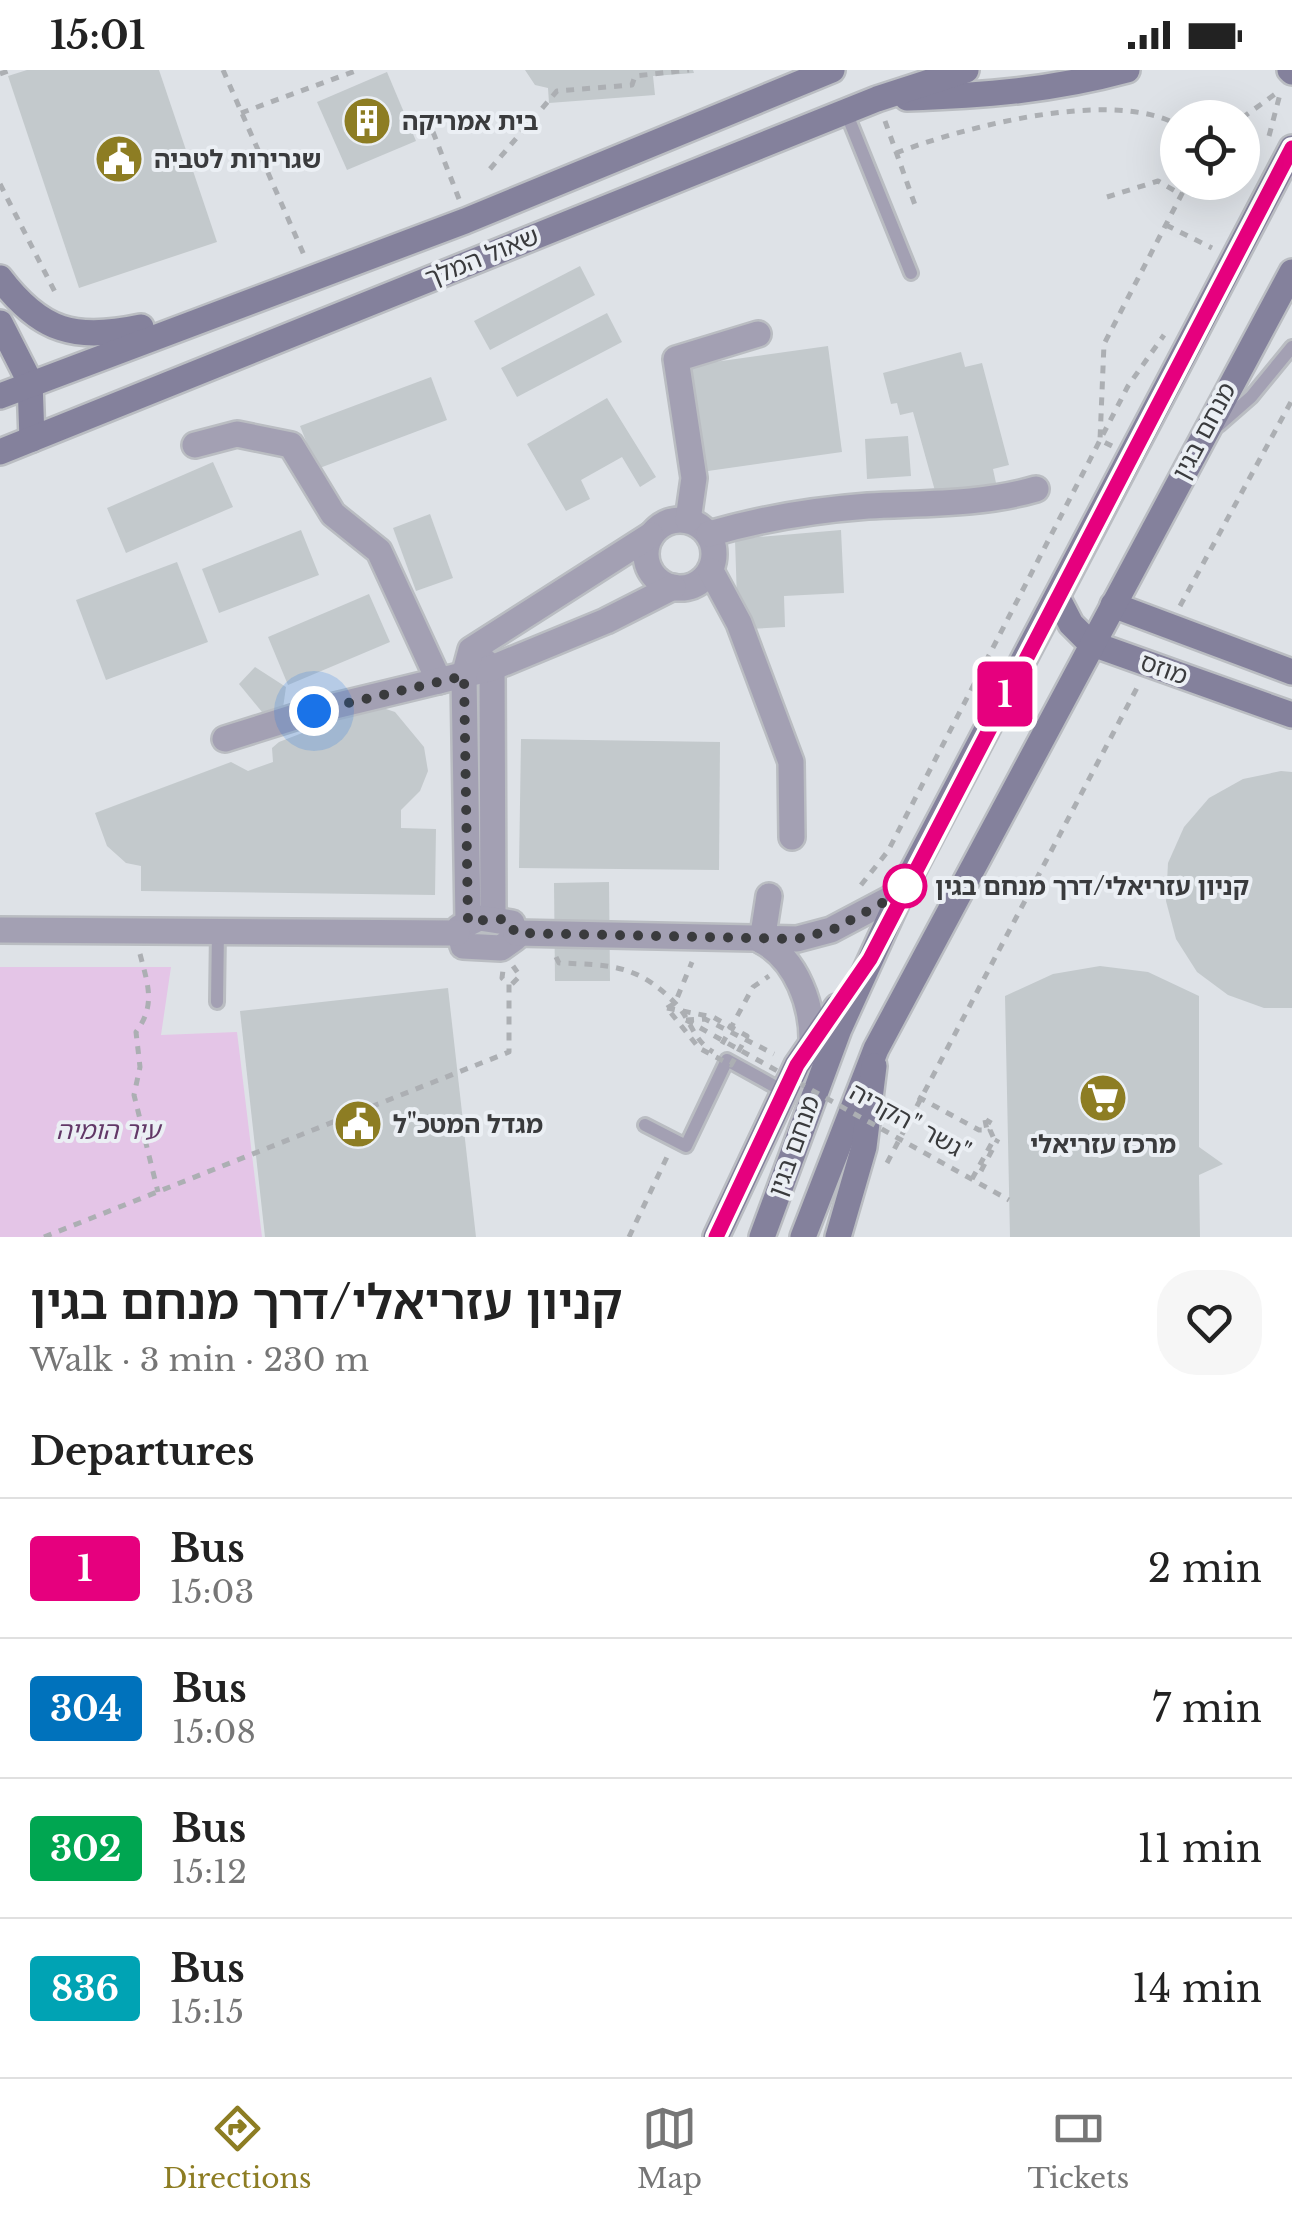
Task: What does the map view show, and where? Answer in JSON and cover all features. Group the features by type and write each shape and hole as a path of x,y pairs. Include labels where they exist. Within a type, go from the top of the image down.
{"main road":[{"name":"שאול המלך","path":"0,400 30,382 465,221 832,70"},
{"name":"שאול המלך","path":"0,452 846,112 966,70"},
{"path":"877,100 991,96 1079,83 1128,70"},
{"name":"מנחם בגין","path":"762,1237 796,1135 901,893 1132,454 1280,148"},
{"name":"מנחם בגין","path":"803,1237 876,1049 1292,272"},
{"path":"0,278 36,318 79,332 102,335 224,310"},
{"path":"0,323 30,382 32,439"},
{"path":"0,400 32,439"},
{"path":"1057,596 1071,624 1090,643"},
{"name":"מוזס","path":"1113,605 1292,672"},
{"name":"מוזס","path":"1090,643 1292,715"},
{"path":"716,1237 797,1065 870,959"},
{"path":"838,1237 864,1147 876,1049"}],"street":[{"path":"225,739 314,711 492,668 606,621 673,587 695,585 711,570 715,552 698,527 676,359 758,334"},
{"path":"195,446 237,434 291,446 333,514 378,551 452,679 473,924"},
{"path":"452,679 470,650 651,536 667,522 698,527 863,506 998,500 1036,489"},
{"path":"651,536 648,567 673,587"},
{"path":"711,570 739,623 791,762 792,837"},
{"path":"470,650 492,668"},
{"path":"0,930 218,930 473,924 512,923 516,933 510,945 472,949 462,946 473,924 492,668"},
{"path":"516,933 703,936 762,941 832,930 901,893"},
{"path":"762,941 769,896"},
{"path":"762,941 780,954 798,981 810,1016 812,1043"}],"lane":[{"path":"846,112 911,273"},
{"path":"1195,447 1251,396 1292,348"},
{"path":"216,1002 218,930"},
{"path":"645,1125 686,1146 727,1060 783,1091"}],"path":[{"path":"0,74 11,70"},
{"path":"223,70 298,243"},
{"path":"490,169 557,91 632,85 636,76 689,70"},
{"path":"244,113 353,71"},
{"path":"1260,105 1284,87 1274,104 1280,148"},
{"path":"877,100 915,205"},
{"path":"896,153 956,133 1088,108 1160,117"},
{"path":"433,132 465,221"},
{"path":"1106,197 1160,182"},
{"path":"0,184 58,298 54,309"},
{"path":"1100,440 1104,344 1179,200"},
{"path":"1166,224 1212,248"},
{"path":"1203,264 1221,231"},
{"path":"850,899 888,850 1128,386 1168,329"},
{"path":"1168,627 1292,400"},
{"path":"1100,440 1132,454"},
{"path":"884,1170 918,1097 1150,665"},
{"path":"138,928 151,995 148,1016 136,1032 140,1067 134,1095 158,1192"},
{"path":"667,1008 675,1003 703,936"},
{"path":"579,964 627,966 675,1003 698,1043 727,1060"},
{"path":"44,1237 509,1052 509,984 502,975 509,966 520,973 512,984"},
{"path":"667,1008 713,1017 747,1036 731,1065 699,1048 667,1008"},
{"path":"686,1020 705,1019 797,1065"},
{"name":"גשר \"הקריה\"","path":"686,1020 1010,1200"},
{"path":"918,1097 979,1130 986,1130 983,1123 991,1120 990,1130 996,1139"},
{"path":"972,1179 996,1139"},
{"path":"981,1171 996,1139"}],"green space":[{"name":"עיר הומיה","path":"0,967 171,967 161,1035 237,1032 262,1237 0,1237"}],"building":[{"path":"27,70 159,70 217,242 79,288 8,76"},
{"path":"525,70 694,73 653,76 655,95 549,103 548,88 535,85"},
{"name":"בית אמריקה","path":"387,72 416,141 347,170 317,102"},
{"path":"580,266 595,295 490,350 474,321"},
{"path":"607,313 622,342 517,397 501,368"},
{"path":"828,346 842,452 701,472 686,366"},
{"path":"961,352 965,367 982,363 1009,465 993,469 996,483 937,498 913,412 900,415 897,403 891,404 883,373"},
{"path":"431,377 447,420 317,469 300,426"},
{"path":"607,398 656,477 640,487 622,457 581,480 590,499 566,511 527,444"},
{"path":"908,436 911,476 867,479 865,439"},
{"path":"213,462 233,507 126,553 107,508"},
{"path":"430,514 453,578 416,591 393,528"},
{"path":"301,530 319,575 219,613 202,569"},
{"path":"841,530 844,593 784,596 785,627 748,629 737,600 735,539"},
{"path":"177,562 208,642 106,680 76,600"},
{"path":"369,594 390,642 288,685 268,637"},
{"path":"255,667 286,687 283,708 262,712 239,684"},
{"path":"374,705 395,712 424,747 428,771 420,791 401,810 401,828 436,829 435,895 141,891 141,866 126,863 107,846 95,813 231,762 248,771 273,762 272,748 279,742"},
{"path":"521,739 720,742 719,870 519,868"},
{"path":"1292,772 1292,1008 1264,1008 1228,995 1197,972 1176,939 1166,901 1168,863 1184,827 1209,798 1243,779"},
{"path":"609,882 610,981 555,981 554,883"},
{"name":"מרכז עזריאלי","path":"1100,966 1148,972 1199,996 1199,1147 1223,1164 1199,1175 1200,1237 1010,1237 1005,996 1053,974"},
{"name":"מגדל המטכ\"ל","path":"448,988 476,1237 265,1237 240,1011"}],"bus line":[{"name":"1","path":"716,1237 746,1166 797,1065 870,959 1292,148"}],"place":[{"name":"בית אמריקה","path":"367,121"},
{"name":"שגרירות לטביה","path":"119,159"},
{"name":"קניון עזריאלי/דרך מנחם בגין","path":"905,886"},
{"name":"מרכז עזריאלי","path":"1103,1098"},
{"name":"מגדל המטכ\"ל","path":"358,1124"}],"route":[{"path":"314,711 464,676 468,921 505,919 512,923 516,933 797,939 832,930 860,917 901,893 905,886"}]}
